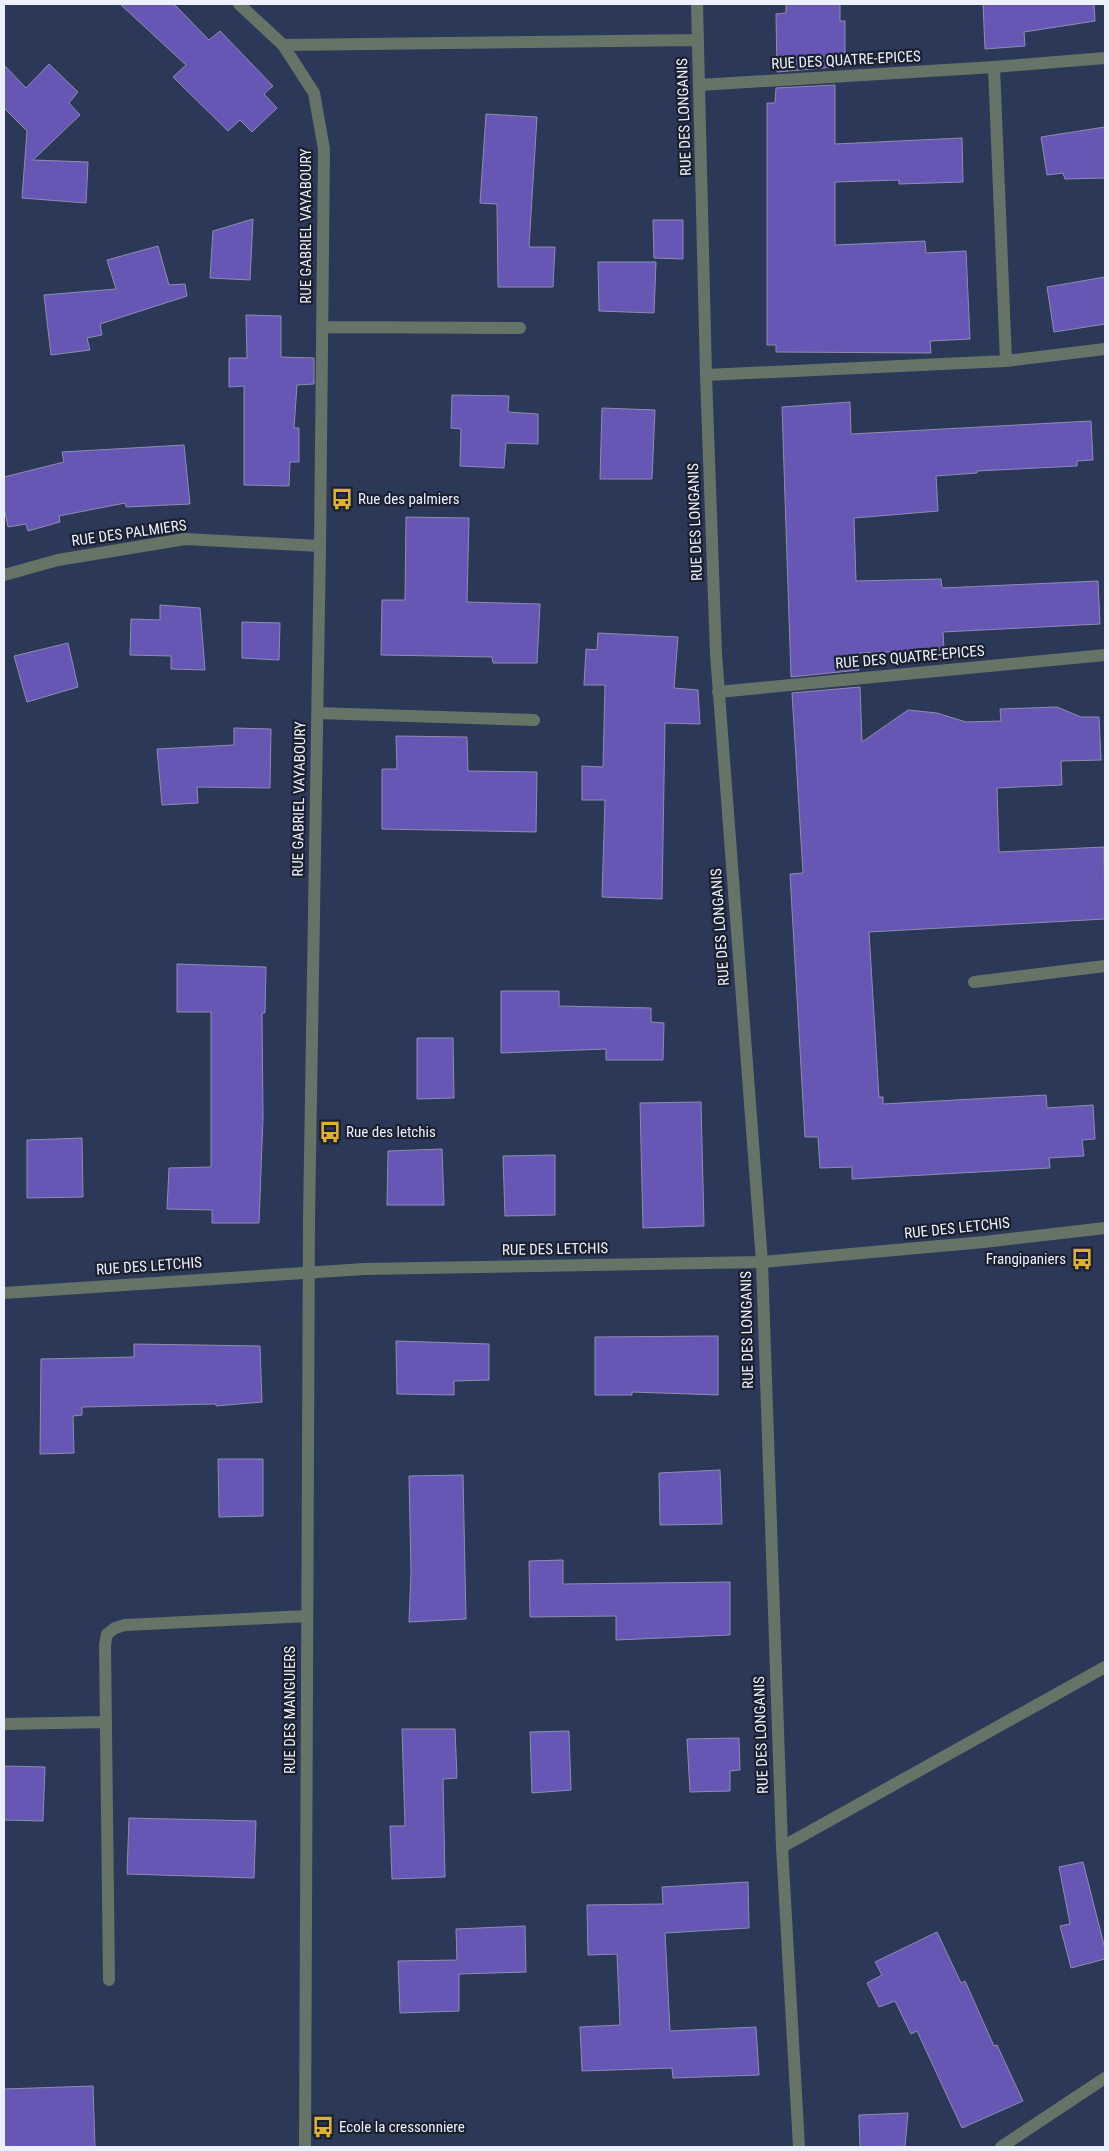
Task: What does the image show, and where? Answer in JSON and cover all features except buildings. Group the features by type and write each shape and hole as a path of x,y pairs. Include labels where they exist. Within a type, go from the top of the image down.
{"street":[{"name":"RUE GABRIEL VAYABOURY","path":"239,4 283,45 314,93 324,149 320,546 308,1272"},
{"name":"RUE DES LONGANIS","path":"697,4 706,375 718,692 762,1262 782,1847 799,2147"},
{"path":"283,45 698,40"},
{"name":"RUE DES QUATRE-EPICES","path":"699,85 994,68 1105,58"},
{"path":"994,68 1006,361"},
{"path":"322,327 520,328"},
{"path":"706,375 1006,361 1105,349"},
{"name":"RUE DES PALMIERS","path":"4,575 58,560 185,539 320,546"},
{"name":"RUE DES QUATRE-EPICES","path":"718,692 1105,655"},
{"path":"317,713 534,720"},
{"path":"974,982 1105,966"},
{"name":"RUE DES LETCHIS","path":"4,1293 364,1269 762,1262 984,1242 1105,1228"},
{"name":"RUE DES MANGUIERS","path":"305,2147 308,1272"},
{"path":"109,1980 105,1645 107,1634 115,1628 125,1625 307,1616"},
{"path":"782,1847 1105,1668"},
{"path":"4,1724 106,1722"},
{"path":"1001,2147 1105,2078"}],"place":[{"name":"Rue des palmiers","path":"342,499"},
{"name":"Rue des letchis","path":"330,1132"},
{"name":"Frangipaniers","path":"1082,1259"},
{"name":"Ecole la cressonniere","path":"323,2127"}]}
